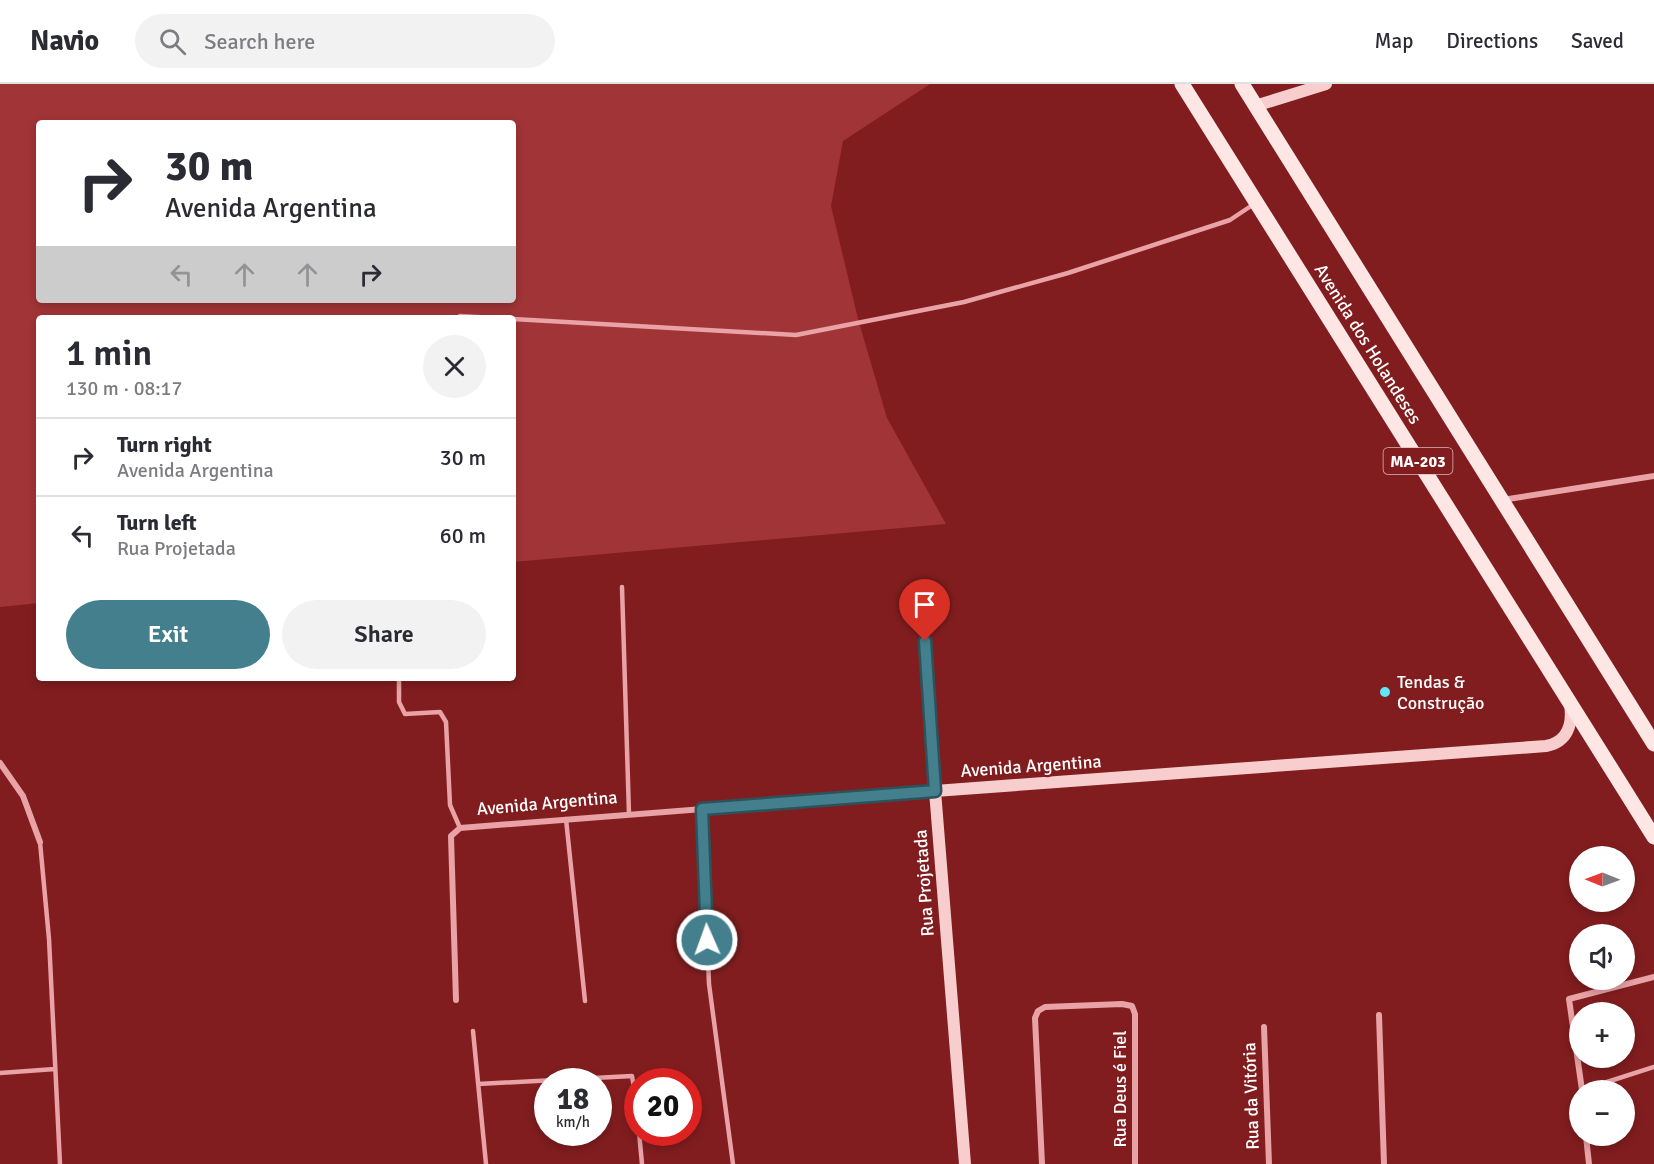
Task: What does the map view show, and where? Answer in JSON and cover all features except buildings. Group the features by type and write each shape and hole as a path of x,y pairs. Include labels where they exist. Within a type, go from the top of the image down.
{"main road":[{"name":"Avenida dos Holandeses","path":"1182,84 1654,837"},
{"name":"Avenida dos Holandeses","path":"1242,84 1654,744"}],"street":[{"path":"1255,106 1326,84"},
{"path":"1501,500 1654,476"},
{"name":"Rua Projetada","path":"922,598 964,1164"},
{"name":"Avenida Argentina","path":"456,1000 451,836 460,828 1546,746 1558,743 1564,737 1571,718 1570,704"},
{"path":"0,763 23,796 40,842"},
{"path":"1581,1080 1569,999 1654,977"},
{"name":"Rua Deus é Fiel","path":"1042,1164 1035,1018 1038,1011 1045,1007 1122,1004 1132,1006 1135,1014 1135,1164"},
{"path":"1379,1015 1384,1164"},
{"name":"Rua da Vitória","path":"1264,1027 1269,1164"},
{"path":"1587,1146 1589,1164"}],"lane":[{"path":"516,319 796,335 964,303 1058,276 1230,220 1257,203"},
{"path":"621,587 629,814"},
{"path":"399,681 399,702 405,714 440,712 446,722 450,805 460,828"},
{"path":"702,809 709,984 733,1164"},
{"path":"566,819 585,1001"},
{"path":"40,842 49,939 60,1164"},
{"path":"473,1031 486,1164"},
{"path":"1613,1080 1654,1067"},
{"path":"0,1073 56,1070"},
{"path":"478,1084 624,1076"},
{"path":"640,1146 642,1164"}],"shaded area":[{"path":"0,84 930,84 843,141 831,206 858,319 887,418 946,524 516,562 516,315 36,315 36,603 0,607"}],"place":[{"name":"Tendas & Construção","path":"1385,692"}],"route":[{"path":"707,940 702,809 935,791 925,641"}]}
